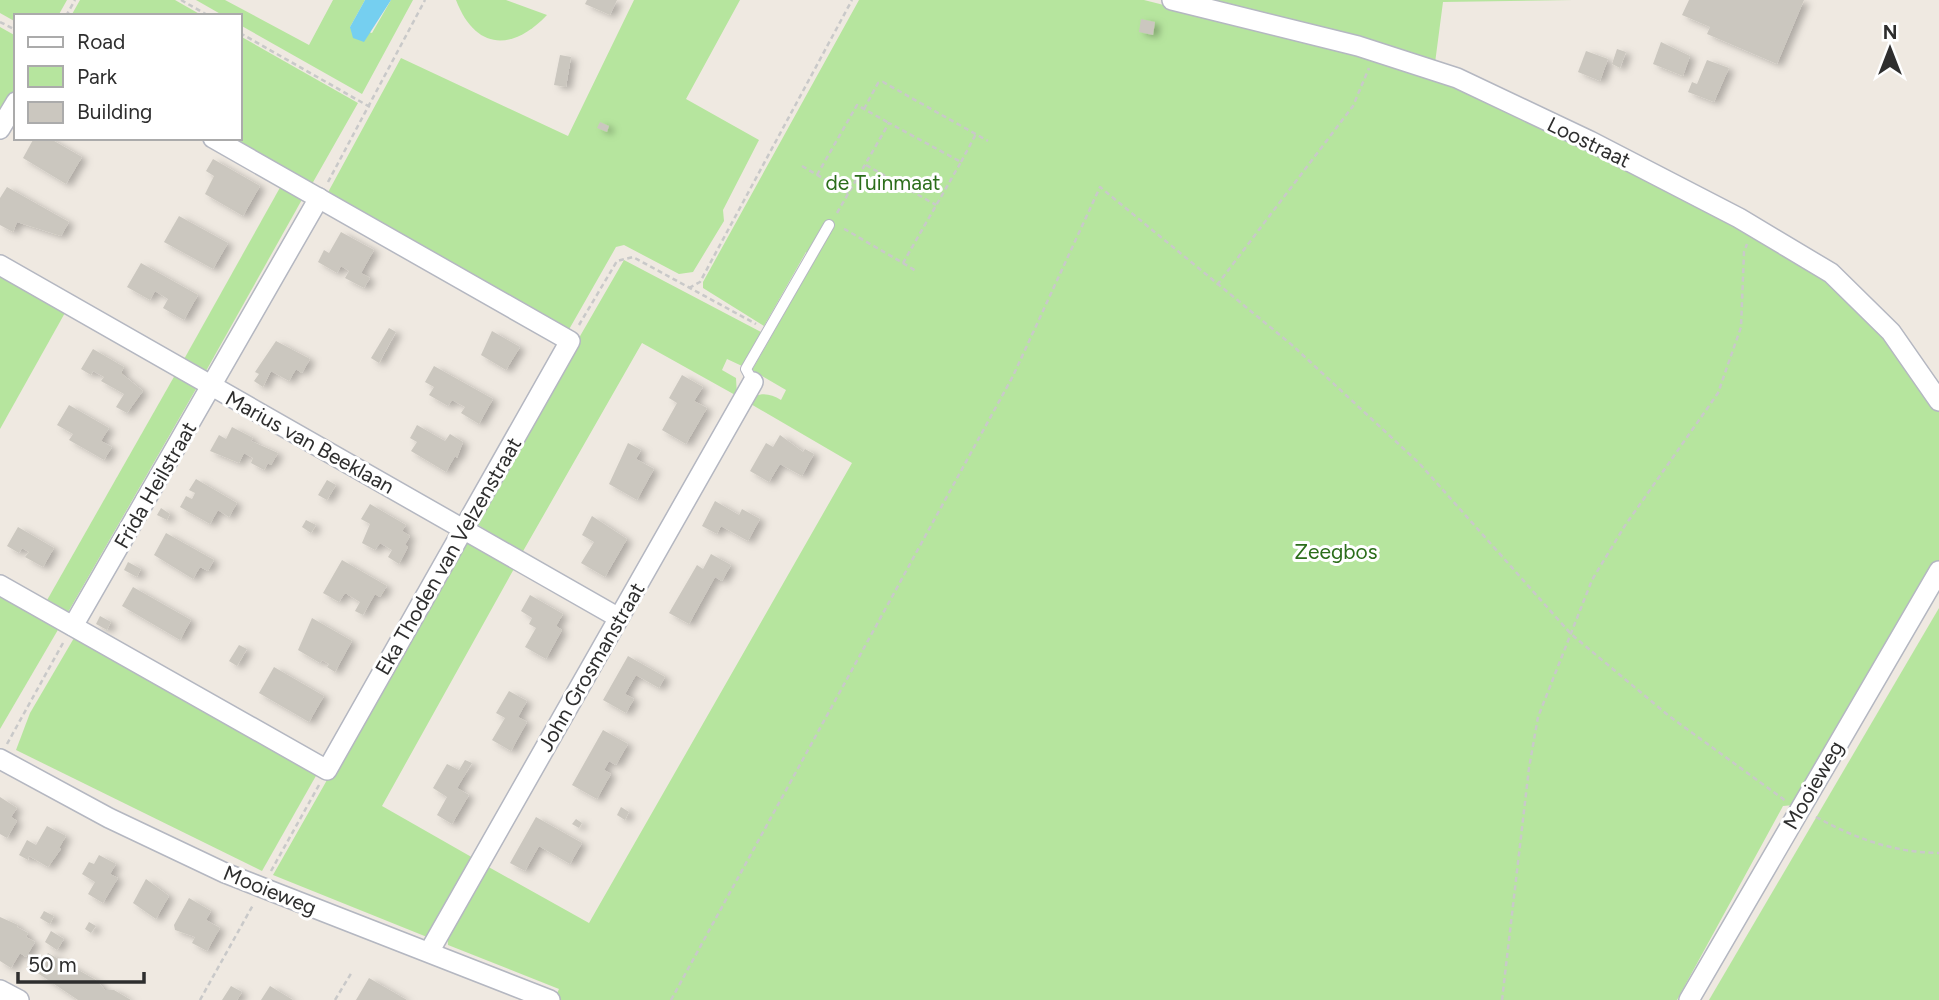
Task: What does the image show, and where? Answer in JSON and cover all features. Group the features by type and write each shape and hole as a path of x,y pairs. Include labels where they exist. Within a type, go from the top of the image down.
{"street":[{"name":"Loostraat","path":"1172,0 1376,52 1457,78 1590,141 1753,225 1831,273 1891,332 1939,401"},
{"path":"0,130 14,106"},
{"path":"216,140 570,341"},
{"name":"Frida Heilstraat","path":"73,626 319,198"},
{"name":"Marius van Beeklaan","path":"0,265 619,618"},
{"name":"Eka Thoden van Velzenstraat","path":"327,770 471,533 570,341"},
{"name":"John Grosmanstraat","path":"429,952 753,382"},
{"name":"Mooieweg","path":"1689,1000 1939,571"},
{"path":"0,584 327,770"},
{"name":"Mooieweg","path":"3,752 109,818 262,888 550,1000"},
{"path":"0,990 19,1000"}],"lane":[{"path":"753,382 746,369 830,223"}],"path":[{"path":"181,0 206,14"},
{"path":"319,198 425,0"},
{"path":"689,288 700,282 852,0"},
{"path":"242,34 370,107"},
{"path":"1217,285 1353,106 1376,52"},
{"path":"864,108 878,83 883,82 988,141"},
{"path":"817,175 857,105 961,162"},
{"path":"889,122 830,223 916,271"},
{"path":"903,263 976,134"},
{"path":"866,165 936,205"},
{"path":"802,166 848,193"},
{"path":"671,1000 1013,376 1100,187 1292,345 1419,463 1571,634 1669,716 1798,810 1877,845 1911,852 1939,853"},
{"path":"1502,1000 1529,768 1538,717 1592,580 1718,393 1741,327 1744,252 1753,225"},
{"path":"570,341 617,261 625,257 637,260 768,331"},
{"path":"3,752 73,626"},
{"path":"200,1000 327,770"},
{"path":"335,1000 352,972"}],"green space":[{"path":"0,0 67,0 59,14 14,14 14,21 0,13"},
{"path":"80,0 175,0 200,14 72,14"},
{"path":"196,0 225,0 309,45 333,0 365,0 350,27 372,33 391,0 413,0 362,94 242,26 242,14 220,14"},
{"path":"456,0 506,0 547,15 521,35 508,40 495,40 473,29"},
{"path":"634,0 740,0 686,99 759,140 723,210 724,221 693,272 679,274 624,245 616,247 567,333 326,196 401,58 568,136"},
{"name":"Zeegbos","path":"859,0 1144,0 1343,50 1432,79 1574,139 1744,225 1849,294 1939,408 1939,569 1792,804 1794,805 1783,806 1677,1000 554,1000 559,989 448,945 447,934 485,865 589,923 852,463 749,403 756,396 764,394 781,400 786,390 752,370 816,258 806,252 764,326 703,288 703,282"},
{"path":"1195,0 1573,0 1443,2 1435,63"},
{"path":"0,27 14,35 14,94 0,118"},
{"path":"242,37 358,103 312,184 235,140 242,140"},
{"path":"282,184 304,196 206,371 183,361"},
{"path":"624,260 761,332 742,366 727,359 722,370 736,378 737,396 642,343 522,553 475,523 476,516"},
{"path":"0,273 66,311 0,429"},
{"path":"175,375 196,389 67,614 46,602"},
{"path":"467,543 476,544 515,567 382,806 475,859 427,937 273,875 460,546"},
{"path":"0,594 59,628 0,729"},
{"path":"1939,608 1939,1000 1709,1000"},
{"path":"74,638 89,643 317,774 262,871 16,750 30,713"}],"water":[{"path":"365,0 391,0 364,42 353,38 350,27"}],"building":[{"path":"587,0 617,0 610,15 585,4"},
{"path":"1689,0 1804,0 1777,64 1707,34 1710,27 1682,15"},
{"path":"1141,19 1155,22 1153,35 1139,32"},
{"path":"1661,42 1690,56 1683,76 1653,64"},
{"path":"1617,49 1626,52 1620,68 1612,64"},
{"path":"1586,51 1608,59 1600,81 1578,72"},
{"path":"560,55 571,57 566,87 554,85"},
{"path":"1707,60 1729,68 1714,102 1688,92 1692,82 1697,84"},
{"path":"600,122 609,126 607,132 597,128"},
{"path":"33,140 52,140 82,157 66,184 23,158"},
{"path":"213,159 260,186 243,216 205,194 214,176 206,171"},
{"path":"7,187 69,222 61,236 17,222 13,232 0,225 0,198"},
{"path":"179,216 228,243 213,269 164,242"},
{"path":"341,232 374,250 361,273 370,278 364,288 345,278 349,271 341,266 337,273 318,262 324,250 329,253"},
{"path":"141,263 198,295 184,320 163,308 168,299 155,291 150,300 127,287"},
{"path":"389,328 396,332 379,363 371,358"},
{"path":"492,331 520,347 506,370 481,355"},
{"path":"276,341 310,359 302,373 296,369 289,381 271,371 263,387 254,381 259,374 255,372"},
{"path":"93,349 124,367 121,373 143,391 127,413 116,407 124,394 101,381 104,377 93,371 91,375 81,369"},
{"path":"434,366 493,399 479,424 461,413 465,407 452,400 448,406 429,395 434,387 425,382"},
{"path":"682,375 703,387 694,401 707,408 686,444 662,430 677,403 669,398"},
{"path":"69,405 109,428 101,441 112,447 104,460 69,440 73,434 57,425"},
{"path":"417,425 445,441 450,434 463,442 457,458 455,456 446,472 411,451 417,442 410,438"},
{"path":"232,427 253,438 251,441 278,453 271,465 268,463 264,470 251,463 253,458 244,453 239,463 210,451 219,435 226,439"},
{"path":"780,435 803,452 805,449 814,454 802,476 780,464 769,482 750,471 766,443 773,447"},
{"path":"628,443 641,450 636,459 654,469 637,500 609,484"},
{"path":"196,479 237,503 229,517 218,510 210,524 180,507 186,496 192,499 195,493 189,490"},
{"path":"327,480 336,485 327,500 318,495"},
{"path":"715,501 739,515 742,509 760,519 748,541 721,526 717,534 702,526"},
{"path":"370,504 406,525 402,531 410,536 405,545 408,547 399,564 388,557 392,550 380,543 375,550 362,543 370,524 361,519"},
{"path":"161,508 170,514 167,520 157,515"},
{"path":"592,516 627,539 605,577 581,563 594,542 582,535"},
{"path":"306,520 316,525 311,533 302,527"},
{"path":"18,527 54,548 43,567 25,557 29,552 22,548 19,553 7,546"},
{"path":"166,533 214,560 208,571 200,567 193,579 154,555"},
{"path":"711,554 731,565 722,581 715,577 689,624 669,613 697,565 703,569"},
{"path":"342,560 387,586 380,597 375,594 363,615 355,611 360,602 345,593 339,602 323,593"},
{"path":"128,562 141,569 137,577 124,570"},
{"path":"133,587 191,620 180,640 122,606"},
{"path":"530,595 563,614 556,626 562,630 546,659 525,647 536,628 529,624 532,618 521,611"},
{"path":"100,616 111,622 107,630 96,624"},
{"path":"312,618 352,641 335,672 327,667 329,664 322,660 320,663 298,650"},
{"path":"239,645 247,649 237,666 229,661"},
{"path":"628,656 665,677 659,688 636,675 625,694 634,699 626,713 603,700"},
{"path":"274,667 324,696 309,722 259,693"},
{"path":"509,691 527,701 518,717 527,722 511,751 492,740 505,718 496,713"},
{"path":"603,730 628,744 616,765 609,761 604,770 611,774 597,799 572,785"},
{"path":"465,760 472,763 457,788 469,795 452,824 437,815 447,797 433,788 447,764 459,770"},
{"path":"0,797 17,808 11,817 17,821 7,838 0,834"},
{"path":"621,807 629,812 625,820 617,815"},
{"path":"536,817 582,843 570,864 539,846 525,871 510,863"},
{"path":"576,819 582,823 579,828 572,824"},
{"path":"47,826 66,836 59,848 61,849 48,867 29,856 28,860 19,855 27,840 36,845"},
{"path":"99,855 116,864 110,874 118,878 103,903 88,894 95,882 82,874 89,862 94,864"},
{"path":"146,879 169,896 156,919 133,903"},
{"path":"189,898 211,911 206,920 220,928 207,951 192,943 195,937 175,930 174,925"},
{"path":"44,911 54,916 50,924 40,918"},
{"path":"0,917 18,925 17,927 28,933 26,937 35,942 26,957 20,953 11,968 0,961"},
{"path":"89,922 96,926 91,933 85,929"},
{"path":"51,931 64,939 57,950 45,942"},
{"path":"48,953 96,980 105,990 114,990 131,1000 78,1000 36,972"},
{"path":"369,978 407,1000 356,1000"},
{"path":"231,986 242,992 237,1000 222,1000"},
{"path":"270,986 293,1000 261,1000"}],"park label":[{"name":"de Tuinmaat","path":"883,182"}]}
